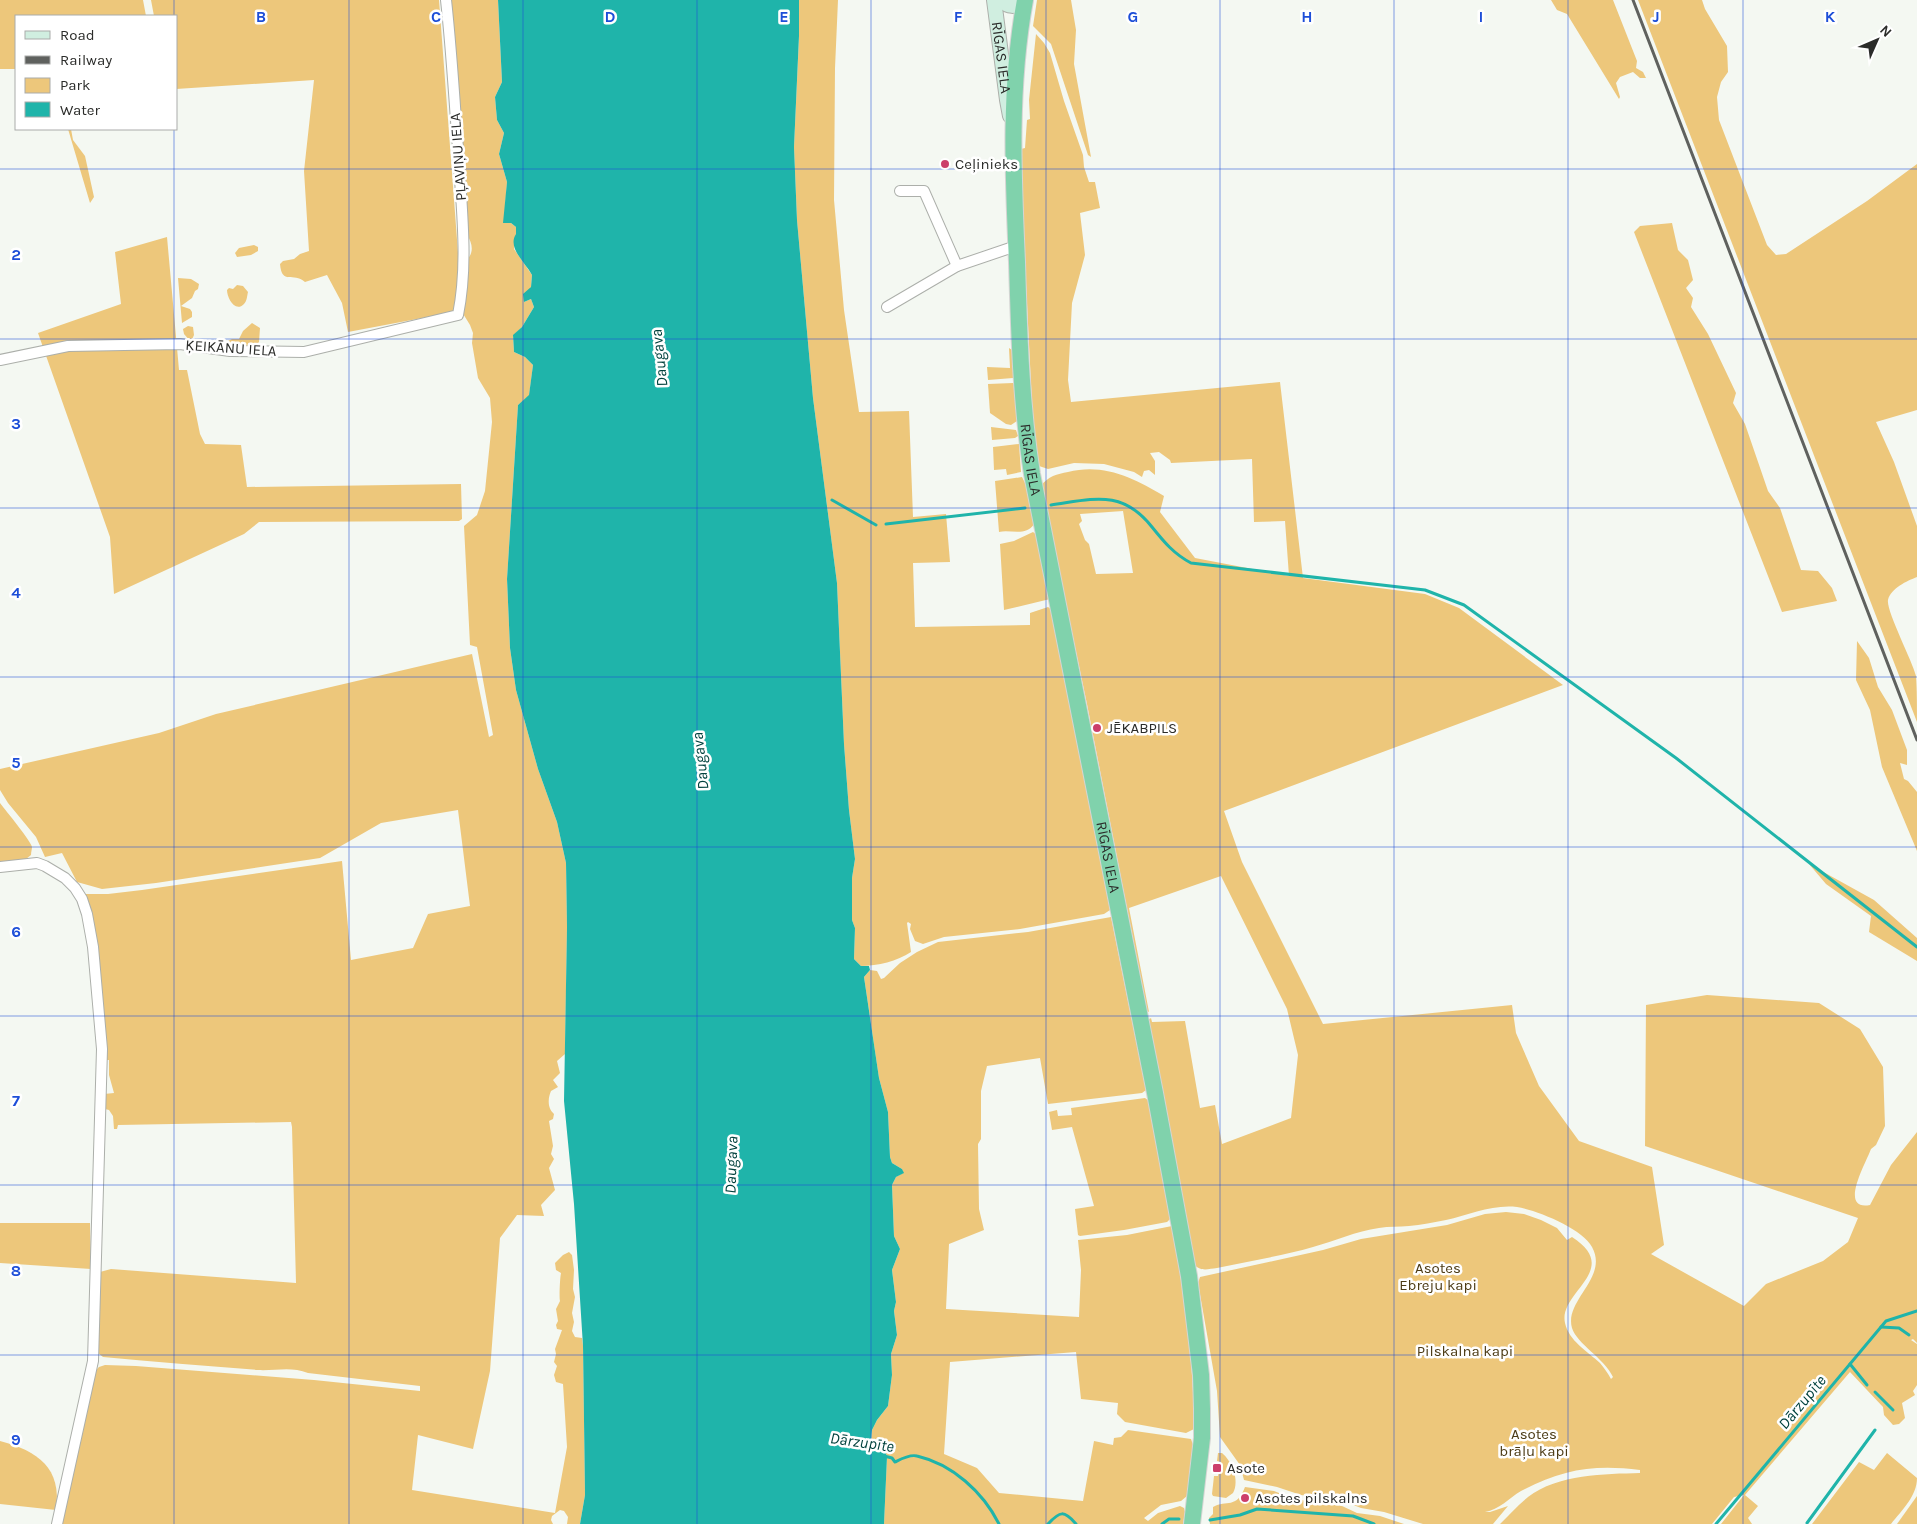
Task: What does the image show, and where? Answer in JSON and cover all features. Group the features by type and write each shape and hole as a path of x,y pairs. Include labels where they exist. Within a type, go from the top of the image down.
{"highway":[{"path":"1012,126 1017,52 1024,1"},
{"name":"RĪGAS IELA","path":"1012,126 1025,426 1032,474 1180,1224 1195,1325 1200,1374 1202,1438 1192,1524"}],"main road":[{"name":"RĪGAS IELA","path":"994,0 1012,126"},
{"path":"1000,0 1006,5 1015,7 1024,1"}],"street":[{"name":"PĻAVIŅU IELA","path":"446,0 464,238 464,288 458,315"},
{"path":"900,191 924,191 957,266"},
{"path":"887,307 957,266 1016,246"},
{"name":"ĶEIKĀNU IELA","path":"0,360 68,346 180,344 230,351 304,352 458,315"},
{"path":"0,867 37,863 54,870 75,888 82,899 87,914 99,1002 102,1058 93,1361 57,1524"}],"green space":[{"path":"0,0 143,0 146,15 15,15 15,69 0,69"},
{"path":"151,0 439,0 459,266 459,290 454,312 348,332 342,303 327,275 305,282 301,279 283,275 280,264 283,261 294,259 300,254 309,251 304,171 314,80 178,89 178,15 154,15"},
{"path":"447,0 498,0 502,82 495,97 497,120 504,133 499,154 507,182 504,223 511,223 516,227 514,249 532,275 531,287 524,302 531,299 534,307 522,327 513,336 514,352 525,357 533,365 529,396 518,405 507,579 510,648 516,690 538,769 557,822 566,863 565,1054 557,1061 560,1073 553,1080 558,1087 551,1091 549,1100 550,1109 554,1114 553,1119 549,1121 553,1146 551,1154 554,1159 549,1168 555,1190 541,1205 544,1216 517,1215 500,1238 490,1371 473,1449 418,1435 412,1490 555,1513 567,1447 563,1384 556,1382 554,1375 557,1366 554,1362 555,1349 562,1330 557,1329 556,1325 558,1321 556,1309 560,1301 561,1273 556,1270 555,1263 569,1252 572,1255 574,1270 573,1289 575,1297 572,1313 574,1322 572,1331 575,1337 582,1338 583,1346 585,1495 580,1524 567,1524 568,1517 564,1511 560,1510 552,1516 553,1524 61,1524 94,1372 99,1367 105,1365 136,1366 314,1380 420,1391 420,1386 295,1370 258,1370 103,1357 98,1353 100,1272 111,1269 296,1283 292,1127 291,1122 118,1125 117,1129 114,1129 113,1116 109,1110 105,1109 104,1094 114,1093 109,1075 109,1060 105,1060 84,895 142,890 342,861 351,960 413,948 428,914 470,906 458,810 381,823 320,858 156,883 102,889 77,882 62,853 45,857 36,837 8,803 0,790 0,769 159,733 216,714 472,654 489,737 493,735 477,647 470,645 464,526 477,515 485,491 492,422 490,398 478,378 472,343 473,333 462,312 466,261 472,248 467,235"},
{"path":"799,0 838,0 835,68 834,200 844,310 859,412 909,411 913,517 946,514 950,562 913,563 915,627 1030,625 1030,613 1048,607 1052,610 1110,910 1104,914 1020,929 944,937 923,944 915,941 910,929 911,924 908,922 911,952 894,960 867,966 861,966 854,959 855,928 852,920 852,878 855,859 844,744 837,583 813,398 797,220 794,147"},
{"path":"1037,0 1071,0 1076,30 1074,64 1091,157 1088,155 1051,44 1033,26"},
{"path":"1551,0 1613,0 1637,61 1636,68 1643,72 1646,78 1640,78 1633,72 1620,77 1616,83 1619,99 1567,14 1557,10"},
{"path":"1638,0 1702,0 1705,9 1727,46 1728,72 1721,82 1717,97 1719,120 1767,245 1776,255 1786,254 1867,201 1917,164 1917,410 1876,422 1894,462 1917,526 1917,577 1904,583 1892,592 1888,600 1888,606 1916,676 1917,722"},
{"path":"1036,34 1050,53 1083,155 1084,167 1089,182 1095,182 1100,208 1080,213 1085,255 1072,303 1068,380 1071,402 1280,382 1303,578 1425,594 1459,608 1563,685 1224,811 1242,862 1323,1024 1512,1005 1516,1033 1539,1086 1579,1141 1652,1167 1664,1245 1651,1254 1744,1306 1766,1284 1823,1261 1848,1242 1858,1218 1645,1146 1646,1005 1707,995 1819,1003 1860,1029 1883,1067 1885,1126 1876,1145 1871,1149 1860,1174 1855,1194 1856,1201 1861,1205 1870,1205 1891,1165 1917,1132 1917,1343 1913,1339 1911,1340 1917,1344 1917,1385 1913,1391 1915,1395 1902,1403 1905,1418 1899,1424 1893,1425 1884,1415 1883,1407 1850,1372 1745,1495 1758,1506 1748,1518 1752,1524 1721,1524 1744,1495 1734,1497 1712,1524 1500,1524 1528,1497 1540,1489 1553,1484 1582,1477 1640,1473 1640,1470 1624,1468 1593,1468 1565,1473 1521,1491 1495,1509 1485,1512 1490,1512 1508,1506 1493,1524 1423,1524 1384,1512 1361,1508 1346,1502 1301,1495 1277,1487 1244,1480 1240,1465 1220,1437 1217,1391 1198,1283 1200,1277 1323,1250 1361,1239 1447,1225 1485,1214 1506,1212 1524,1214 1557,1228 1567,1240 1572,1237 1586,1249 1591,1260 1590,1271 1570,1301 1565,1312 1565,1323 1574,1340 1600,1363 1611,1379 1613,1377 1609,1370 1579,1340 1572,1328 1571,1318 1574,1308 1591,1279 1595,1269 1596,1258 1587,1240 1570,1227 1547,1216 1526,1209 1508,1206 1481,1210 1428,1223 1370,1229 1321,1245 1217,1268 1202,1269 1194,1264 1148,1020 1151,1018 1152,1022 1185,1021 1200,1108 1215,1105 1222,1144 1291,1118 1298,1055 1287,1009 1221,876 1129,908 1149,1012 1147,1011 1087,704 1041,486 1053,476 1081,470 1094,469 1130,478 1164,496 1160,512 1195,558 1289,576 1285,521 1254,522 1252,459 1171,463 1170,460 1159,452 1150,453 1155,461 1155,475 1149,470 1144,471 1142,477 1134,472 1104,464 1074,463 1048,469 1039,466 1033,424 1021,183 1021,149 1025,148 1027,120 1030,119 1029,100","holes":["1123,511 1133,573 1096,574 1089,544 1085,540 1079,524 1082,521 1080,514"]},
{"path":"68,130 71,130 73,140 85,156 94,197 90,203"},
{"path":"1672,223 1678,250 1688,260 1693,280 1686,288 1693,298 1691,307 1708,334 1736,393 1733,403 1745,424 1768,491 1780,508 1801,570 1818,571 1832,588 1837,601 1782,612 1634,232 1640,226"},
{"path":"167,237 179,370 187,370 200,434 205,444 241,445 247,487 461,484 462,519 459,521 259,522 244,534 114,594 110,537 38,333 121,304 115,252"},
{"path":"254,245 258,247 258,251 251,255 237,257 235,253 239,248"},
{"path":"178,278 191,279 199,284 192,298 181,306 190,309 192,312 192,317 182,323"},
{"path":"237,285 243,286 248,292 245,303 238,307 228,297 227,290 229,288 233,289"},
{"path":"252,323 260,328 259,342 257,344 255,343 251,348 225,348 226,342 232,339 239,339 243,331"},
{"path":"188,326 193,327 194,335 191,342 184,334 183,329"},
{"path":"1009,348 1012,350 1013,378 988,380 987,367 1010,368"},
{"path":"988,384 1015,384 1017,421 1011,425 1006,424 990,413"},
{"path":"991,427 1016,430 1018,436 1015,438 992,440"},
{"path":"1019,444 1021,472 1007,475 1006,469 994,470 993,447"},
{"path":"1022,477 1027,487 1034,524 1027,530 999,532 995,481"},
{"path":"1033,532 1037,535 1050,599 1004,610 1000,544 1014,541"},
{"path":"1857,641 1869,658 1878,687 1892,710 1907,750 1907,765 1900,763 1904,779 1917,792 1917,851 1882,767 1870,710 1856,680"},
{"path":"0,803 31,844 31,855 26,859 0,862"},
{"path":"1809,864 1874,900 1917,938 1917,961 1869,932 1871,916 1826,884"},
{"path":"1111,917 1146,1090 1142,1093 1048,1104 1040,1058 987,1066 981,1091 981,1139 978,1144 979,1209 984,1230 949,1244 946,1309 1079,1317 1081,1270 1078,1240 1127,1235 1172,1226 1188,1327 1194,1429 1186,1433 1125,1422 1117,1414 1118,1403 1081,1399 1076,1352 950,1362 944,1454 977,1468 999,1493 1083,1501 1094,1441 1113,1445 1114,1438 1121,1437 1128,1430 1191,1439 1193,1445 1187,1496 1181,1501 1161,1505 1144,1518 1148,1521 1158,1513 1180,1506 1184,1508 1185,1512 1183,1524 884,1524 887,1457 885,1450 873,1446 871,1440 872,1430 877,1420 888,1406 892,1375 891,1354 897,1335 894,1311 896,1302 892,1270 900,1249 894,1236 892,1185 896,1177 903,1173 902,1169 892,1163 890,1157 888,1112 879,1078 864,977 870,970 877,971 881,979 884,978 900,963 938,942 1028,932"},
{"path":"1145,1098 1149,1101 1170,1219 1167,1222 1080,1236 1078,1235 1075,1209 1094,1206 1072,1127 1052,1130 1049,1112 1057,1110 1058,1116 1072,1115 1071,1108"},
{"path":"0,1223 90,1223 91,1269 0,1263"},
{"path":"0,1441 26,1450 36,1456 51,1472 57,1495 56,1510 0,1504"},
{"path":"1218,1453 1222,1453 1226,1457 1234,1471 1235,1488 1233,1493 1226,1498 1213,1496 1212,1494 1214,1476 1218,1476 1221,1462 1217,1461"},
{"path":"1887,1453 1917,1478 1912,1497 1891,1524 1812,1524 1859,1462 1874,1470"},
{"path":"1245,1487 1274,1491 1294,1499 1342,1506 1357,1513 1380,1516 1404,1524 1210,1524 1209,1518 1213,1514 1213,1507 1235,1501 1242,1494"},
{"path":"1917,1496 1917,1524 1897,1524"}],"water":[{"name":"Daugava","path":"498,0 799,0 794,147 797,220 813,398 837,583 844,744 855,859 852,878 852,920 855,928 854,959 861,966 869,966 870,970 864,977 879,1078 888,1112 890,1157 892,1163 902,1169 904,1173 896,1177 892,1185 894,1236 900,1249 892,1270 896,1302 894,1311 897,1335 891,1354 892,1375 888,1406 872,1430 871,1440 873,1446 885,1450 887,1457 884,1524 580,1524 585,1495 583,1346 574,1204 564,1101 567,927 566,863 557,822 538,769 516,690 510,648 507,579 518,405 529,395 533,365 525,357 514,352 513,335 522,327 534,307 531,299 524,302 523,294 531,287 532,275 515,250 516,227 511,223 503,223 507,182 499,154 504,133 497,120 495,97 502,82"}],"waterway":[{"path":"1051,505 1094,499 1118,502 1130,507 1141,515 1179,556 1191,563 1425,590 1464,605 1676,758 1917,947"},
{"path":"832,500 876,525"},
{"path":"886,524 1025,508"},
{"name":"Dārzupīte","path":"1716,1524 1886,1321 1917,1311"},
{"path":"1881,1327 1899,1328 1909,1335"},
{"path":"1850,1364 1867,1385"},
{"path":"1875,1392 1893,1410"},
{"path":"1807,1523 1875,1430"},
{"name":"Dārzupīte","path":"884,1456 892,1458 895,1462 909,1456 917,1456 942,1465 965,1481 975,1491 999,1524"},
{"name":"Dārzupīte","path":"1210,1520 1240,1515 1257,1509 1353,1516 1374,1524"},
{"name":"Dārzupīte","path":"1048,1524 1062,1514 1068,1516 1076,1524"},
{"name":"Dārzupīte","path":"1162,1524 1169,1519 1179,1519"}],"railway":[{"path":"1633,0 1917,740"}],"place":[{"name":"Ceļinieks","path":"945,164"},
{"name":"JĒKABPILS","path":"1097,728"},
{"name":"Asote","path":"1217,1468"},
{"name":"Asotes pilskalns","path":"1245,1498"}],"park label":[{"name":"Asotes Ebreju kapi","path":"1438,1276"},
{"name":"Pilskalna kapi","path":"1465,1351"},
{"name":"Asotes brāļu kapi","path":"1534,1442"}]}
